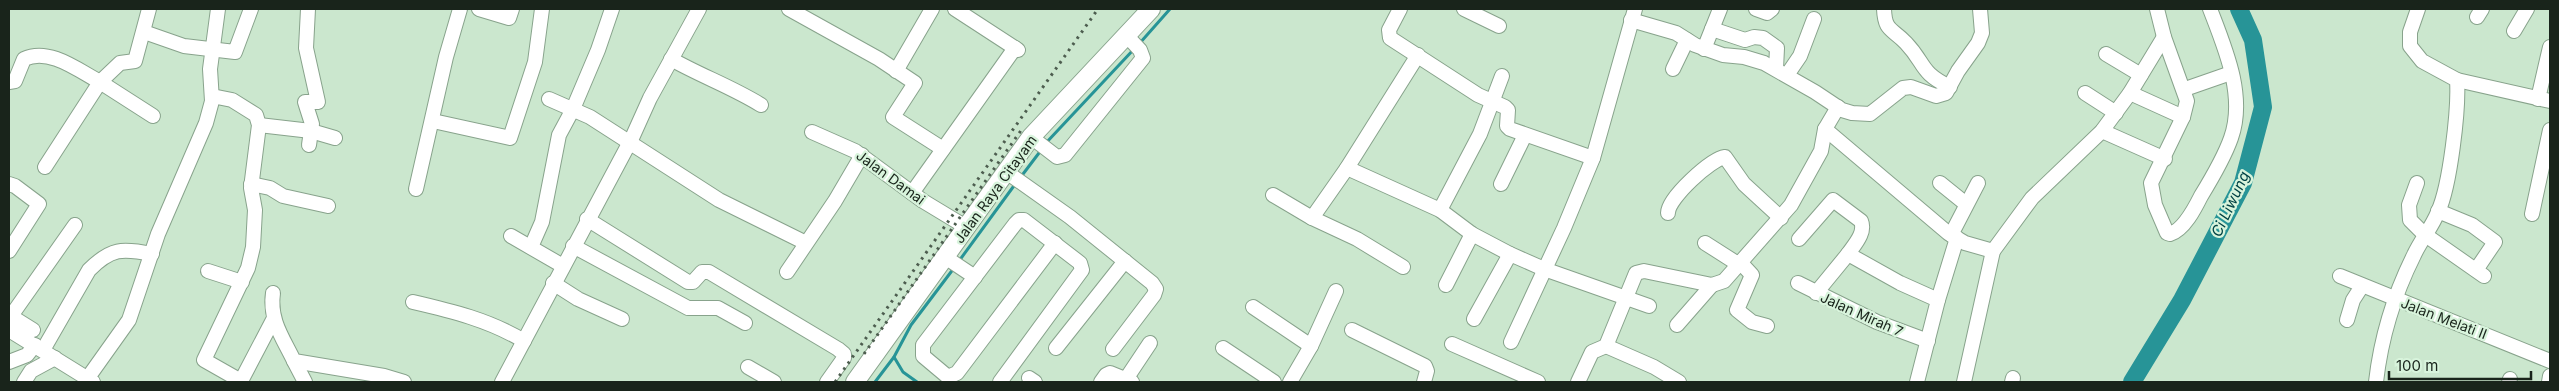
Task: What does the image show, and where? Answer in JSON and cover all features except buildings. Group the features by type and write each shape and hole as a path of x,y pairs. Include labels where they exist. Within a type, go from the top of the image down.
{"main road":[{"name":"Jalan Raya Citayam","path":"855,382 949,260 966,227 1008,174 1035,141 1133,43 1151,9"}],"street":[{"path":"45,167 100,82 120,63 135,61 149,9"},
{"path":"9,320 46,352 90,380 129,320 158,234 197,146 212,96 210,69 218,9"},
{"path":"144,32 177,44 235,52 251,9"},
{"path":"308,9 306,48 318,102 305,102 312,124 310,138"},
{"path":"416,189 433,121 446,57 460,9"},
{"path":"479,9 509,18 512,9"},
{"path":"433,121 510,138 535,62 542,9"},
{"path":"531,248 542,222 559,134 572,109 612,9"},
{"path":"789,9 807,13 915,83 893,116 944,149"},
{"path":"896,71 932,9"},
{"path":"912,193 1017,49 955,9"},
{"path":"1400,9 1391,23 1390,38 1492,102 1508,110 1507,126 1510,129 1524,136 1593,158"},
{"path":"1464,9 1499,26"},
{"path":"1704,49 1720,9"},
{"path":"1756,9 1767,13 1772,9"},
{"path":"1884,9 1888,29 1907,44 1928,74 1950,87"},
{"path":"1512,342 1564,228 1593,158 1602,133 1633,14 1704,49 1723,56 1744,57 1781,72 1838,107 1852,113 1870,114 1903,88 1911,87 1936,96 1946,93 1958,71 1978,43 1982,33 1980,9"},
{"path":"2157,9 2164,37 2187,101 2184,117 2151,183 2151,192 2167,233 2170,234 2178,229 2194,210 2232,137 2236,117 2231,73 2210,9"},
{"path":"2418,9 2410,32 2410,46 2422,61 2457,80 2544,100 2550,47"},
{"path":"2514,31 2526,9"},
{"path":"502,382 629,142 696,10"},
{"path":"1781,72 1800,56 1814,19"},
{"path":"1712,29 1745,40 1757,37 1770,42 1777,48 1781,72"},
{"path":"1964,382 1993,251 2032,198 2102,131 2130,93 2164,37"},
{"path":"1672,68 1687,40"},
{"path":"1035,141 1057,158 1065,155 1141,62 1143,55 1133,43"},
{"path":"9,82 15,81 24,59 38,54 65,63 100,82 153,116"},
{"path":"2106,54 2141,75"},
{"path":"1312,218 1347,168 1418,55"},
{"path":"2152,58 2174,63"},
{"path":"671,59 707,80 731,87 762,105"},
{"path":"2184,90 2231,73"},
{"path":"1440,210 1480,134 1502,76"},
{"path":"2376,382 2394,299 2424,234 2438,211 2444,194 2457,110 2457,80"},
{"path":"2085,92 2116,113"},
{"path":"2130,93 2184,117"},
{"path":"212,96 237,102 256,115 259,125 251,184 255,210 253,247 248,268 242,282 204,360 241,381 274,320"},
{"path":"549,99 589,116 719,200 806,243"},
{"path":"1677,325 1712,285 1724,280 1791,205 1821,152 1825,129 1838,107"},
{"path":"259,125 310,138 335,138"},
{"path":"1825,129 1954,237 1993,251"},
{"path":"2532,214 2550,130"},
{"path":"2102,131 2165,158"},
{"name":"Jalan Damai","path":"812,132 862,155 912,193 966,227"},
{"path":"1501,184 1524,136"},
{"path":"787,272 835,201 862,155"},
{"path":"1668,213 1668,208 1682,189 1708,167 1725,157 1744,184 1780,218"},
{"path":"1347,168 1440,210 1472,234 1510,254 1544,269 1649,306"},
{"path":"1008,174 1070,217 1152,282 1156,289 1154,295 1113,349"},
{"path":"1940,183 1966,204"},
{"path":"1917,382 1954,237 1966,204 1978,183"},
{"path":"2417,183 2409,212 2410,220 2424,234 2480,273 2496,242 2472,225 2438,211"},
{"path":"9,184 15,186 39,204 9,251"},
{"path":"251,184 270,188 284,196 328,206"},
{"path":"1272,195 1312,218 1357,238 1403,266"},
{"path":"1799,239 1816,221 1831,198 1861,221 1863,226 1860,236 1848,254 1816,293"},
{"path":"587,219 688,282 693,282 702,272 708,272 838,349 844,354 844,358 827,382"},
{"path":"1000,382 1081,274 1082,270 1080,263 1029,222 1019,220 971,275 922,350 923,356 948,380 957,373 1055,243"},
{"path":"9,320 75,225"},
{"path":"1446,285 1472,234"},
{"path":"511,236 563,266"},
{"path":"1705,243 1739,263 1752,275 1737,310 1752,322 1767,326"},
{"path":"573,246 688,308 718,308 744,323"},
{"path":"24,382 46,352 89,270 98,261 109,252 121,249 152,254"},
{"path":"1474,319 1510,254"},
{"path":"1848,254 1900,283 1938,300"},
{"path":"949,260 971,275"},
{"path":"1056,348 1125,262"},
{"path":"208,271 242,282"},
{"path":"1578,382 1592,352 1606,346 1636,273 1644,271 1712,285"},
{"name":"Jalan Melati II","path":"2340,276 2394,299 2448,318 2550,361"},
{"name":"Jalan Mirah 7","path":"1798,283 1877,322 1928,341"},
{"path":"553,284 578,299 622,319"},
{"path":"2346,320 2362,286"},
{"path":"1290,382 1310,346 1336,290"},
{"path":"273,293 274,320 305,382"},
{"path":"413,302 475,318 505,330 524,341"},
{"path":"1254,307 1310,346"},
{"path":"9,320 33,330"},
{"path":"1352,330 1424,366 1427,371 1424,382"},
{"path":"1101,382 1110,373 1129,381 1150,343"},
{"path":"1452,344 1538,382"},
{"path":"1606,346 1647,363 1673,381"},
{"path":"1223,348 1274,382"},
{"path":"9,362 26,355 46,352"},
{"path":"294,362 384,376 404,382"},
{"path":"748,367 774,382"},
{"path":"2549,382 2550,376"}],"waterway":[{"path":"1139,44 1170,9"},
{"name":"Ci Liwung","path":"2132,382 2182,300 2243,183 2263,107 2253,40 2239,9"},
{"path":"1045,144 1135,48"},
{"path":"1020,178 1042,149"},
{"path":"959,261 1016,183"},
{"path":"875,382 894,357 911,325 954,268"},
{"path":"894,357 903,372 917,382"}],"railway":[{"path":"835,382 1098,9"},
{"path":"864,354 1022,129"}]}
